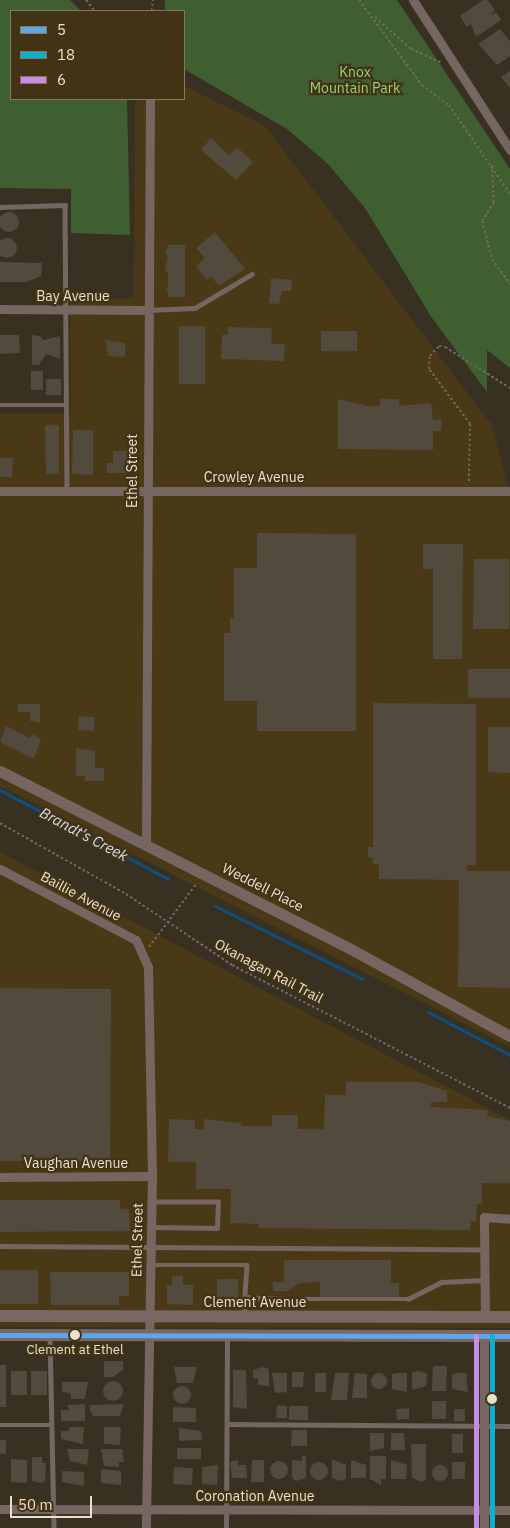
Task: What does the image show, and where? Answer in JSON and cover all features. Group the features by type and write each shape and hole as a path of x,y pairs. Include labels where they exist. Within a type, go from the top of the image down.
{"main road":[{"name":"Clement Avenue","path":"0,1316 510,1317"},
{"path":"484,1336 490,1330 510,1329"},
{"path":"0,1334 510,1336"}],"street":[{"path":"412,0 510,150"},
{"name":"Ethel Street","path":"146,843 146,310 150,100"},
{"name":"Bay Avenue","path":"0,310 146,310"},
{"name":"Crowley Avenue","path":"0,491 509,491"},
{"name":"Weddell Place","path":"0,771 146,843 510,1036"},
{"name":"Baillie Avenue","path":"0,869 136,940 145,953"},
{"name":"Ethel Street","path":"145,953 152,1176 146,1528"},
{"name":"Vaughan Avenue","path":"0,1177 152,1176"},
{"path":"485,1317 484,1217 510,1219"},
{"path":"484,1336 484,1528"},
{"name":"Coronation Avenue","path":"0,1509 510,1510"}],"lane":[{"path":"0,207 65,205 67,491"},
{"path":"146,310 196,308 252,274"},
{"path":"0,405 66,405"},
{"path":"151,1227 217,1228 218,1202 152,1202"},
{"path":"0,1246 484,1249"},
{"path":"151,1265 247,1265 244,1317"},
{"path":"245,1297 408,1299 441,1282 484,1280"},
{"path":"50,1335 54,1528"},
{"path":"226,1528 228,1335"},
{"path":"227,1424 510,1426"},
{"path":"0,1425 52,1425"}],"path":[{"path":"86,0 94,10"},
{"path":"359,0 411,49 458,70"},
{"path":"371,13 422,85 449,105 492,164 510,194"},
{"path":"492,164 494,202 482,221 492,259 510,284"},
{"path":"469,491 470,424 429,369 430,356 439,346 445,347 510,388"},
{"name":"Okanagan Rail Trail","path":"0,823 126,894 232,965 510,1108"},
{"path":"145,953 169,924 203,873"}],"shaded area":[{"path":"185,86 265,126 491,424 510,491 510,1047 0,786 0,413 71,414 70,299 134,298 135,100 185,100"},
{"path":"0,852 510,1120 510,1328 0,1327"}],"green space":[{"path":"0,0 70,0 80,10 10,10 10,100 127,100 130,235 71,233 71,189 0,188"},
{"name":"Knox Mountain Park","path":"165,0 397,0 510,169 510,368 487,350 487,392 432,318 365,208 328,164 287,129 185,70 185,10 165,10"}],"building":[{"path":"483,0 488,0 495,10 490,16 496,12 501,20 476,37 471,24 467,27 460,16"},
{"path":"500,29 510,41 510,56 497,65 478,44"},
{"path":"510,71 510,88 501,77"},
{"path":"211,138 229,155 237,147 253,162 236,180 201,150"},
{"path":"5,212 13,212 19,218 19,226 13,232 5,232 -1,226 -1,218"},
{"path":"215,232 245,269 219,286 211,276 207,280 196,266 205,258 196,248"},
{"path":"3,239 11,239 16,244 16,252 11,257 3,257 -1,254 -1,242"},
{"path":"168,245 185,245 185,297 168,297 168,291 165,291 168,287 168,272 165,272 168,255 165,255"},
{"path":"0,262 42,263 41,276 27,282 0,282"},
{"path":"271,278 292,280 291,291 282,291 279,304 269,303"},
{"path":"179,326 205,326 205,384 179,384"},
{"path":"228,327 272,328 271,344 285,344 284,361 221,359 222,335 228,335"},
{"path":"321,331 357,331 357,351 321,351"},
{"path":"0,335 19,335 20,353 0,354"},
{"path":"32,335 40,336 43,340 60,336 60,359 46,354 39,365 32,365"},
{"path":"106,340 125,343 125,357 108,356"},
{"path":"31,371 43,371 43,390 31,390"},
{"path":"46,379 61,379 61,395 46,395"},
{"path":"338,399 368,406 380,406 380,399 399,399 399,406 431,403 433,420 442,419 441,431 433,431 433,450 338,449"},
{"path":"45,425 59,425 59,474 46,474"},
{"path":"73,430 93,430 93,475 72,474"},
{"path":"113,451 127,451 128,473 107,473 107,463 113,463"},
{"path":"0,458 13,458 12,477 0,477"},
{"path":"257,533 356,534 356,731 257,731 257,701 224,701 224,633 230,633 230,618 234,618 234,568 257,568"},
{"path":"423,544 463,544 462,659 433,659 433,569 423,569"},
{"path":"474,559 509,559 509,629 473,629"},
{"path":"468,669 510,669 510,698 468,698"},
{"path":"373,703 476,704 476,865 467,865 467,871 510,871 510,988 458,987 459,880 379,879 379,864 373,864 373,858 368,857 368,847 373,847"},
{"path":"18,704 40,704 40,723 30,721 30,712 18,712"},
{"path":"79,716 94,717 94,731 78,730"},
{"path":"6,726 30,738 32,734 41,739 34,759 0,742"},
{"path":"488,727 510,727 510,773 488,772"},
{"path":"76,748 95,751 95,768 104,768 104,781 85,781 85,776 76,776"},
{"path":"0,988 111,989 110,1161 0,1161"},
{"path":"346,1082 419,1082 447,1091 447,1102 431,1102 431,1107 488,1110 487,1116 510,1121 510,1183 482,1183 482,1204 477,1204 476,1221 471,1221 470,1230 259,1228 259,1224 230,1223 231,1189 196,1189 196,1162 168,1162 169,1119 195,1120 195,1129 204,1129 204,1119 241,1123 241,1126 272,1126 272,1115 298,1115 298,1129 324,1129 325,1095 346,1095"},
{"path":"0,1200 120,1200 120,1209 129,1209 130,1231 0,1232"},
{"path":"284,1260 391,1260 391,1283 399,1283 399,1297 320,1297 320,1282 299,1283 288,1291 273,1291 273,1282 284,1282"},
{"path":"0,1270 38,1270 38,1304 0,1304"},
{"path":"50,1272 129,1272 129,1296 119,1296 119,1305 51,1305"},
{"path":"172,1276 183,1276 183,1285 193,1285 193,1305 167,1304 167,1285 172,1285"},
{"path":"217,1279 238,1279 239,1304 217,1304"},
{"path":"104,1361 123,1361 123,1370 113,1377 104,1377"},
{"path":"0,1365 6,1365 6,1407 0,1407"},
{"path":"433,1366 447,1366 446,1391 432,1391"},
{"path":"174,1367 197,1367 193,1383 177,1383"},
{"path":"262,1367 269,1369 269,1386 258,1385 258,1378 253,1378 253,1370"},
{"path":"233,1370 246,1370 247,1409 233,1407"},
{"path":"11,1371 27,1371 27,1395 11,1395"},
{"path":"31,1371 47,1371 47,1395 31,1395"},
{"path":"417,1371 427,1373 426,1386 412,1390 412,1373"},
{"path":"292,1372 304,1372 303,1387 292,1387"},
{"path":"272,1373 287,1373 287,1392 275,1393"},
{"path":"315,1373 326,1373 326,1392 315,1392"},
{"path":"335,1373 349,1373 347,1400 331,1400"},
{"path":"355,1373 367,1374 367,1398 352,1398"},
{"path":"376,1373 382,1373 387,1378 385,1387 376,1389 371,1384 371,1378"},
{"path":"407,1373 407,1392 392,1389 392,1374"},
{"path":"466,1373 468,1392 452,1389 452,1375"},
{"path":"113,1381 120,1384 123,1391 120,1398 113,1401 106,1398 103,1391 106,1384"},
{"path":"62,1382 88,1382 85,1399 71,1399 71,1393 62,1392"},
{"path":"182,1386 188,1389 191,1395 188,1401 182,1404 176,1401 173,1395 176,1389"},
{"path":"432,1401 446,1401 446,1419 432,1419"},
{"path":"85,1404 85,1421 61,1421 61,1410 69,1410 68,1405"},
{"path":"124,1404 120,1416 93,1416 90,1410 90,1405"},
{"path":"277,1405 287,1406 287,1418 276,1418"},
{"path":"289,1406 308,1406 308,1420 289,1420"},
{"path":"173,1407 196,1408 196,1422 173,1422"},
{"path":"409,1408 409,1419 397,1420 396,1409"},
{"path":"454,1409 465,1409 465,1421 454,1421"},
{"path":"69,1427 84,1427 83,1444 61,1439 61,1431 69,1431"},
{"path":"104,1427 121,1427 120,1445 104,1444"},
{"path":"179,1428 201,1431 202,1440 179,1441"},
{"path":"292,1430 307,1430 307,1446 291,1446"},
{"path":"370,1433 384,1433 384,1448 370,1451"},
{"path":"391,1433 404,1433 405,1450 391,1450"},
{"path":"452,1434 463,1434 463,1453 452,1453"},
{"path":"0,1440 6,1440 6,1454 0,1454"},
{"path":"411,1444 426,1444 426,1479 422,1482 412,1478"},
{"path":"177,1448 201,1448 201,1459 177,1459"},
{"path":"67,1449 89,1449 87,1465 70,1461"},
{"path":"101,1449 122,1449 124,1462 119,1462 119,1467 104,1466"},
{"path":"302,1456 306,1456 306,1478 296,1481 292,1478 292,1460 302,1461"},
{"path":"370,1456 386,1456 386,1479 381,1479 381,1485 370,1479"},
{"path":"32,1457 42,1457 42,1463 46,1463 45,1481 41,1483 32,1481"},
{"path":"11,1459 27,1460 27,1483 11,1482"},
{"path":"332,1459 346,1465 346,1478 342,1481 332,1478"},
{"path":"238,1460 238,1465 246,1465 247,1478 232,1478 230,1462"},
{"path":"252,1460 264,1460 264,1482 251,1482"},
{"path":"351,1460 366,1465 366,1478 351,1478"},
{"path":"391,1460 407,1465 406,1479 391,1479"},
{"path":"279,1461 285,1464 288,1470 285,1476 279,1479 273,1476 270,1470 273,1464"},
{"path":"319,1462 325,1465 328,1471 325,1477 319,1480 313,1477 310,1471 313,1465"},
{"path":"452,1462 465,1462 465,1479 452,1479"},
{"path":"218,1465 217,1485 202,1484 202,1467"},
{"path":"440,1465 446,1467 448,1473 446,1479 440,1481 434,1479 432,1473 434,1467"},
{"path":"174,1467 193,1468 192,1485 173,1484"},
{"path":"101,1469 121,1471 121,1485 101,1483"},
{"path":"62,1471 84,1472 84,1486 62,1482"}],"waterway":[{"name":"Brandt's Creek","path":"0,790 168,879"},
{"name":"Brandt's Creek","path":"215,906 362,979"},
{"name":"Brandt's Creek","path":"428,1012 510,1055"}],"transit line":[{"name":"5","path":"0,1335 510,1336"},
{"name":"6","path":"476,1336 476,1528"},
{"name":"18","path":"492,1336 492,1528"}],"place":[{"name":"Clement at Ethel","path":"75,1335"}]}
